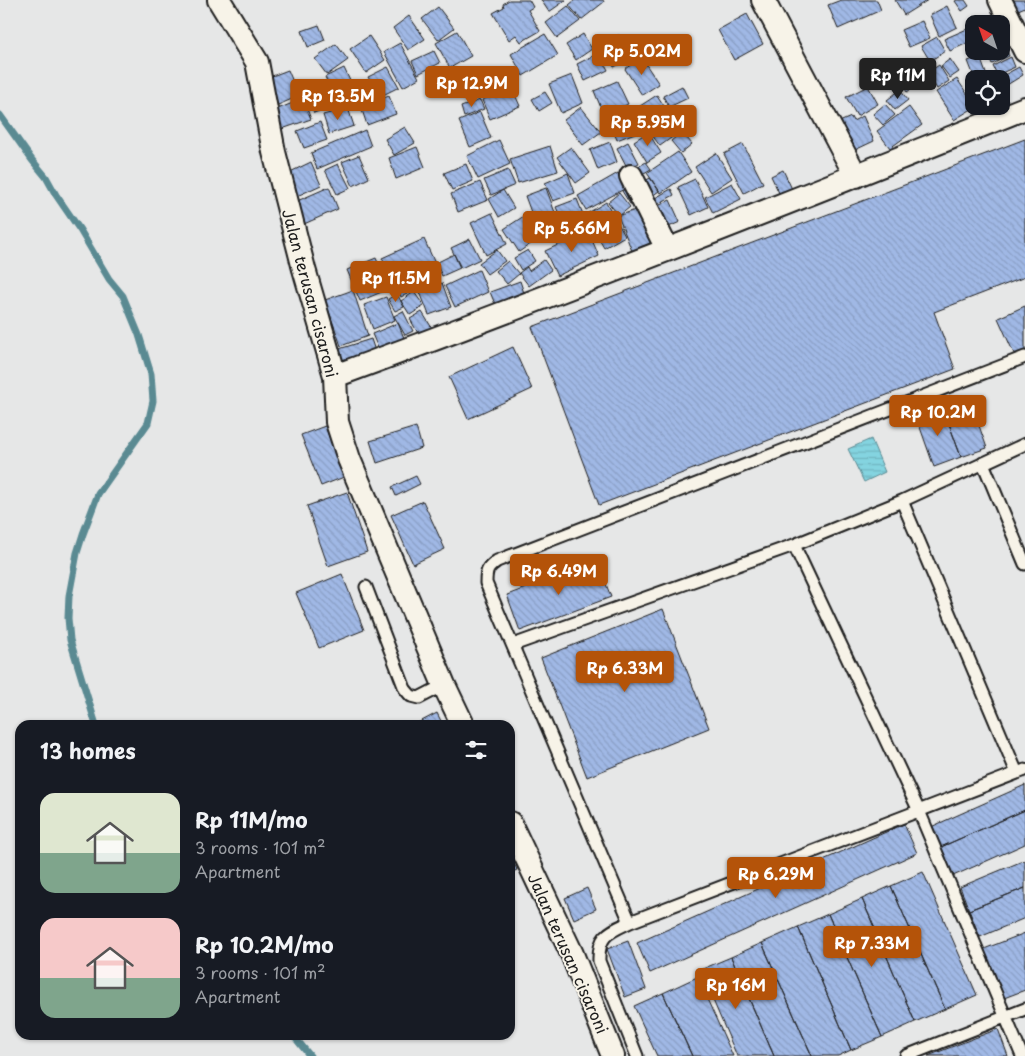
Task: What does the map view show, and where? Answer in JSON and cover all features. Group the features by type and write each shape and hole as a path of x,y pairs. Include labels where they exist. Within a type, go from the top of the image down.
{"street":[{"name":"Jalan terusan cisaroni","path":"219,0 257,62 274,152 304,269 335,376 337,422 349,459 444,685 461,720"},
{"path":"763,0 856,176"},
{"path":"1000,0 1025,51"},
{"path":"335,376 418,346 856,176 1025,108"},
{"path":"631,176 667,249"},
{"name":"Jalan terusan cisaroni","path":"515,834 572,954 613,1056"}],"lane":[{"path":"630,922 486,583 486,573 490,566 497,561 1025,357"},
{"path":"513,645 794,545 902,501 1025,444"},
{"path":"983,463 1025,564"},
{"path":"637,1056 599,961 602,939 612,930 1021,772 902,501"},
{"path":"794,545 918,811 1022,1056"},
{"path":"366,587 405,689 411,696 419,698 444,685"},
{"path":"906,1056 1025,1009"}],"water":[{"path":"871,439 885,472 864,482 848,449"}],"building":[{"path":"509,0 529,0 533,7 528,10 540,31 521,42 516,35 509,40 493,13 504,7 503,4"},
{"path":"541,0 566,0 549,12"},
{"path":"575,0 603,0 604,2 581,20 569,5"},
{"path":"841,0 877,0 881,10 838,29 828,5"},
{"path":"895,0 928,0 904,15"},
{"path":"965,0 969,6 962,11 955,1"},
{"path":"1010,0 1025,0 1025,7 1016,11"},
{"path":"568,6 580,21 557,38 546,23"},
{"path":"947,6 957,27 939,36 930,15"},
{"path":"438,7 454,28 438,40 422,19"},
{"path":"747,14 763,44 734,60 718,30"},
{"path":"409,16 425,39 408,50 393,28"},
{"path":"922,21 930,38 909,47 901,30"},
{"path":"319,25 325,40 308,47 302,31"},
{"path":"965,30 965,44 950,51 944,39"},
{"path":"457,31 471,56 450,68 436,43"},
{"path":"545,34 558,55 523,76 511,54"},
{"path":"583,34 592,49 576,60 566,45"},
{"path":"619,35 631,59 614,67 602,43"},
{"path":"369,36 385,60 366,73 350,49"},
{"path":"937,37 945,51 930,61 921,46"},
{"path":"400,43 419,78 403,87 384,52"},
{"path":"336,44 348,60 327,75 315,59"},
{"path":"434,51 440,63 418,74 412,61"},
{"path":"599,53 608,70 585,81 577,64"},
{"path":"641,57 659,84 642,95 625,69"},
{"path":"1010,58 1015,67 1008,70 995,70 993,66 1005,60 1010,60"},
{"path":"913,59 926,79 907,92 893,72"},
{"path":"950,59 959,72 950,78 941,66"},
{"path":"981,60 985,70 972,70 968,61"},
{"path":"990,60 1000,60 992,64"},
{"path":"939,65 949,81 937,89 927,73"},
{"path":"388,67 399,87 379,97 368,77"},
{"path":"1019,67 1023,75 1010,83 1010,72"},
{"path":"344,68 358,98 339,107 325,77"},
{"path":"288,70 299,96 278,105 267,78"},
{"path":"572,75 583,103 561,113 549,84"},
{"path":"957,79 965,91 965,113 954,120 936,92"},
{"path":"617,81 628,104 604,115 594,91"},
{"path":"321,83 330,107 314,113 305,89"},
{"path":"682,86 688,98 669,107 663,96"},
{"path":"868,86 878,104 857,116 846,97"},
{"path":"512,88 520,106 490,119 482,100"},
{"path":"900,90 908,100 895,110 887,100"},
{"path":"545,92 552,103 539,111 532,99"},
{"path":"657,95 669,114 651,124 640,106"},
{"path":"389,96 396,114 367,125 361,107"},
{"path":"303,99 311,119 282,129 275,110"},
{"path":"480,100 484,109 464,117 461,107"},
{"path":"885,104 895,115 883,125 873,114"},
{"path":"581,107 601,132 583,145 564,120"},
{"path":"909,107 922,125 890,148 877,131"},
{"path":"348,108 354,126 329,134 323,115"},
{"path":"626,110 635,133 617,140 608,117"},
{"path":"480,112 491,138 470,147 459,121"},
{"path":"863,116 874,141 855,150 850,138 845,141 837,123 851,117 853,121"},
{"path":"320,122 327,140 304,148 297,131"},
{"path":"670,122 678,133 660,146 652,135"},
{"path":"405,127 415,143 394,155 385,139"},
{"path":"365,130 371,146 317,169 311,153"},
{"path":"648,132 661,153 647,162 634,141"},
{"path":"682,132 692,144 681,153 671,141"},
{"path":"1025,139 1025,277 934,312 955,369 599,505 532,327"},
{"path":"499,140 510,164 478,179 467,156"},
{"path":"610,142 617,162 598,170 590,150"},
{"path":"628,142 639,163 628,169 617,148"},
{"path":"743,144 763,183 744,193 724,154"},
{"path":"550,146 558,171 518,183 510,159"},
{"path":"417,147 425,167 396,179 389,158"},
{"path":"571,147 590,173 576,183 557,157"},
{"path":"678,152 691,172 661,193 647,173"},
{"path":"716,153 732,178 711,192 695,167"},
{"path":"359,155 369,178 353,186 342,162"},
{"path":"311,162 321,185 297,196 286,174"},
{"path":"646,162 651,169 637,177 633,170"},
{"path":"338,164 350,188 337,194 325,170"},
{"path":"466,164 473,181 452,190 444,173"},
{"path":"508,170 515,185 491,195 484,180"},
{"path":"783,170 792,189 780,195 771,176"},
{"path":"568,173 575,193 553,201 545,183"},
{"path":"618,173 626,188 586,210 578,196"},
{"path":"650,178 659,191 648,199 639,185"},
{"path":"695,179 708,207 691,215 678,187"},
{"path":"480,182 488,200 458,212 451,194"},
{"path":"732,183 741,199 713,213 705,197"},
{"path":"632,185 640,198 630,204 622,191"},
{"path":"329,187 338,209 304,224 295,202"},
{"path":"546,188 560,226 539,234 525,196"},
{"path":"671,189 674,195 651,208 648,202"},
{"path":"503,190 514,208 499,217 489,199"},
{"path":"619,193 630,207 619,216 608,202"},
{"path":"577,199 584,217 564,225 556,207"},
{"path":"670,200 680,222 664,229 654,208"},
{"path":"606,202 625,236 604,248 585,215"},
{"path":"641,208 654,243 632,251 618,216"},
{"path":"492,213 507,244 486,255 471,223"},
{"path":"524,216 539,238 519,252 504,229"},
{"path":"588,231 599,256 557,276 545,251"},
{"path":"424,239 438,270 417,279 411,266 390,275 382,258"},
{"path":"470,239 480,259 461,268 451,248"},
{"path":"497,250 505,261 487,274 479,263"},
{"path":"528,250 535,261 521,270 514,258"},
{"path":"454,254 460,268 442,276 436,263"},
{"path":"376,258 389,289 360,301 347,270"},
{"path":"544,260 551,270 529,286 519,273 527,267 529,271"},
{"path":"508,261 519,274 507,284 496,271"},
{"path":"410,270 419,288 401,297 392,279"},
{"path":"479,270 488,292 455,307 445,286"},
{"path":"520,281 524,293 495,304 490,292"},
{"path":"442,283 451,307 429,315 420,292"},
{"path":"353,290 368,336 341,346 325,300"},
{"path":"414,292 424,306 410,315 401,301"},
{"path":"397,294 404,307 395,311 388,299"},
{"path":"386,297 395,320 373,329 364,305"},
{"path":"1025,306 1025,352 1015,356 998,318"},
{"path":"403,311 413,331 405,335 394,316"},
{"path":"422,312 432,328 419,335 410,319"},
{"path":"398,323 404,338 378,348 372,334"},
{"path":"371,339 375,351 339,361 336,350"},
{"path":"513,347 532,389 468,419 449,377"},
{"path":"969,398 987,448 961,457 943,407"},
{"path":"943,407 961,457 934,467 916,416"},
{"path":"325,426 344,477 321,486 301,435"},
{"path":"416,427 422,448 377,463 370,441"},
{"path":"416,476 420,484 396,496 392,487"},
{"path":"347,492 367,552 328,566 307,506"},
{"path":"423,501 445,549 413,564 391,515"},
{"path":"597,561 611,597 520,631 507,595"},
{"path":"342,574 364,630 319,648 296,593"},
{"path":"663,609 709,728 587,777 541,658"},
{"path":"437,713 440,720 424,720"},
{"path":"1025,785 1025,810 941,847 931,827"},
{"path":"1025,810 1025,844 953,876 941,847"},
{"path":"904,824 917,853 650,973 637,943"},
{"path":"1025,860 1025,888 969,910 960,887"},
{"path":"923,872 977,995 945,1009 891,886"},
{"path":"891,886 945,1009 915,1022 862,899"},
{"path":"587,888 596,909 574,919 565,898"},
{"path":"1025,888 1025,918 980,937 969,910"},
{"path":"862,899 915,1022 882,1037 828,914"},
{"path":"828,914 882,1037 851,1050 798,927"},
{"path":"798,927 851,1050 838,1056 812,1056 762,943"},
{"path":"1025,933 1025,990 1004,998 984,949"},
{"path":"628,941 646,989 625,997 607,949"},
{"path":"762,943 812,1056 774,1056 731,957"},
{"path":"731,957 774,1056 737,1056 700,970"},
{"path":"697,977 733,1056 692,1056 663,993"},
{"path":"663,993 692,1056 657,1056 634,1006"},
{"path":"998,1029 1008,1056 928,1056"}],"waterway":[{"path":"0,115 46,177 109,279 123,296 139,335 151,374 153,401 148,423 98,494 77,553 69,596 70,640 94,720"},
{"path":"297,1040 310,1056"}]}
